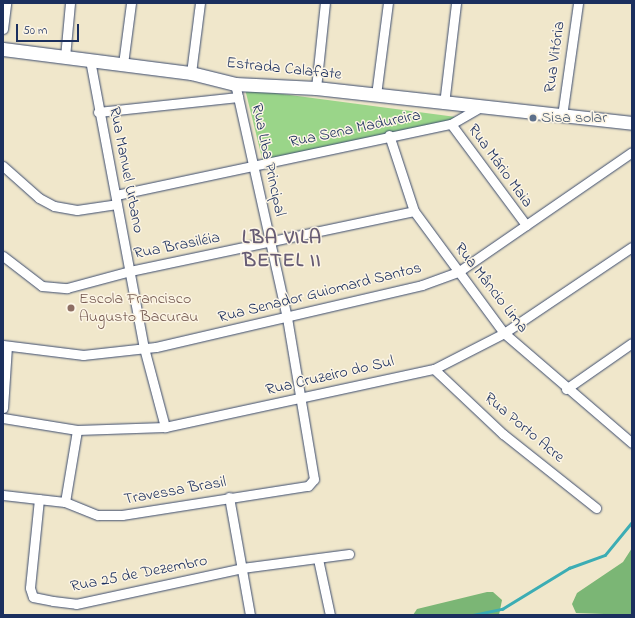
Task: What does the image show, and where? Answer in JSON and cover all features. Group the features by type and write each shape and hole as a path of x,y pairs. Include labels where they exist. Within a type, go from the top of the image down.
{"street":[{"path":"3,29 6,3"},
{"path":"65,57 70,3"},
{"path":"123,64 131,3"},
{"path":"191,73 200,3"},
{"path":"316,88 325,3"},
{"path":"376,96 388,3"},
{"path":"444,104 456,3"},
{"name":"Rua Vitória","path":"562,116 578,3"},
{"name":"Estrada Calafate","path":"3,49 191,73 235,84 316,88 480,108 632,123"},
{"name":"Rua Manuel Urbano","path":"90,60 98,112 117,200 144,348 165,427"},
{"name":"Rua Liba Principal","path":"235,84 255,166 269,243 287,318 314,479 308,486 293,488"},
{"path":"98,112 238,97"},
{"name":"Rua Sena Madureira","path":"3,166 39,198 54,206 77,210 255,166 389,136 451,124 480,108"},
{"name":"Rua Mário Maia","path":"451,124 526,225"},
{"name":"Rua Mâncio Lima","path":"389,136 414,211 504,333 566,389 632,443"},
{"name":"Rua Senador Guiomard Santos","path":"5,346 83,355 144,348 287,318 390,294 458,272 632,152"},
{"name":"Rua Brasiléia","path":"3,256 42,286 55,288 414,211"},
{"name":"Rua Cruzeiro do Sul","path":"3,418 77,430 165,427 301,396 434,369 504,333 632,247"},
{"path":"566,389 632,343"},
{"path":"3,408 5,346"},
{"name":"Rua Porto Acre","path":"434,369 503,434 596,508"},
{"path":"65,502 77,430"},
{"name":"Travessa Brasil","path":"3,496 65,502 98,515 122,515 229,496 293,488"},
{"path":"229,496 250,615"},
{"name":"Rua 25 de Dezembro","path":"39,499 29,578 33,596 76,604 242,568 349,554"},
{"path":"318,559 330,615"}],"green space":[{"path":"245,89 456,117 447,123 263,162"},
{"path":"632,548 632,615 576,613 572,604 577,593 623,562"},
{"path":"487,592 493,592 502,600 499,615 413,615 417,609"}],"waterway":[{"path":"473,615 502,609 569,568 605,555 632,522"}],"place":[{"name":"Sisa solar","path":"533,118"},
{"name":"Escola Francisco Augusto Bacurau","path":"71,308"}],"district":[{"name":"LBA VILA BETEL II","path":"282,250"}]}
